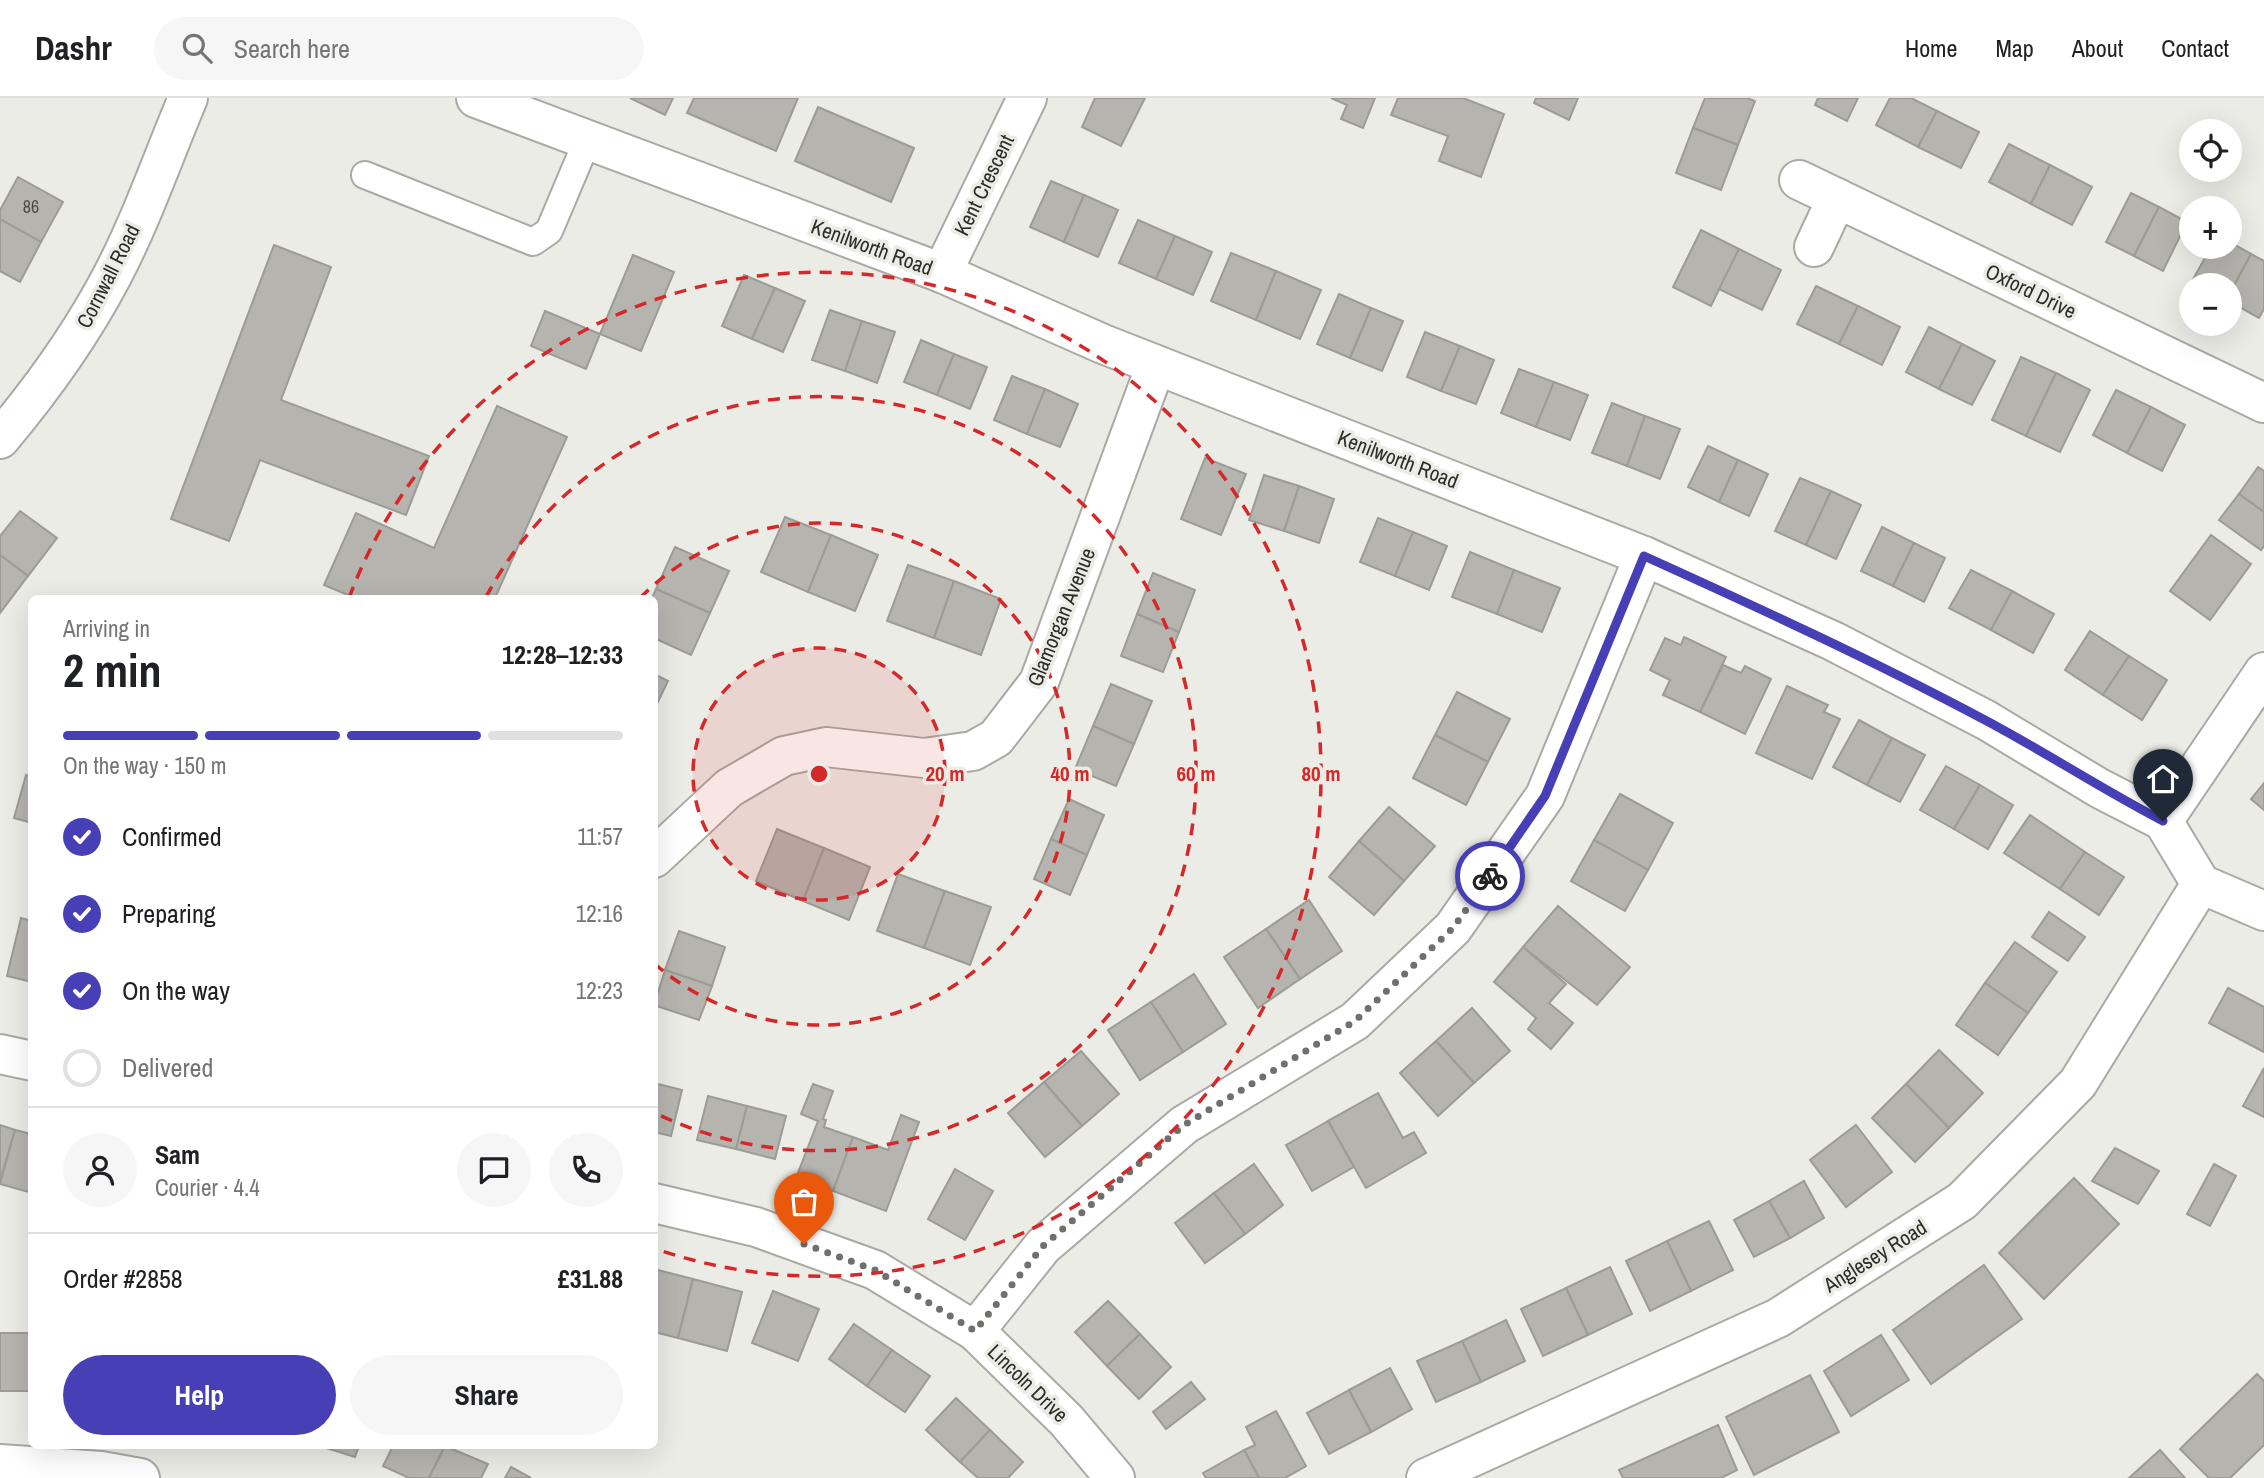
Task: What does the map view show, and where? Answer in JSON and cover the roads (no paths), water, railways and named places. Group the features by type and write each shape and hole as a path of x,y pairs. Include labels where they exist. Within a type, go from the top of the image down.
{"street":[{"name":"Cornwall Road","path":"0,439 39,392 84,327 108,284 188,98"},
{"name":"Kenilworth Road","path":"475,98 942,273 1156,365 1644,556 1833,641 1986,720 2099,788 2163,821"},
{"name":"Kent Crescent","path":"942,273 1027,98"},
{"name":"Oxford Drive","path":"1799,180 2264,403"},
{"path":"1814,247 1837,198"},
{"name":"Glamorgan Avenue","path":"658,854 729,788 784,756 825,747 924,758 973,751 996,738 1039,682 1156,365"},
{"path":"975,1331 1043,1246 1184,1125 1355,1021 1453,928 1545,796 1644,556"},
{"path":"2264,672 2163,821 2201,884 2264,911"},
{"name":"Anglesey Road","path":"1426,1478 1778,1318 1962,1201 2078,1083 2201,884"},
{"path":"0,1054 28,1060"},
{"name":"Lincoln Drive","path":"658,1204 756,1227 875,1270 975,1331 1066,1420 1115,1478"},
{"path":"0,1464 101,1471 140,1478"}],"lane":[{"path":"365,175 533,242 549,231 587,141"}]}
